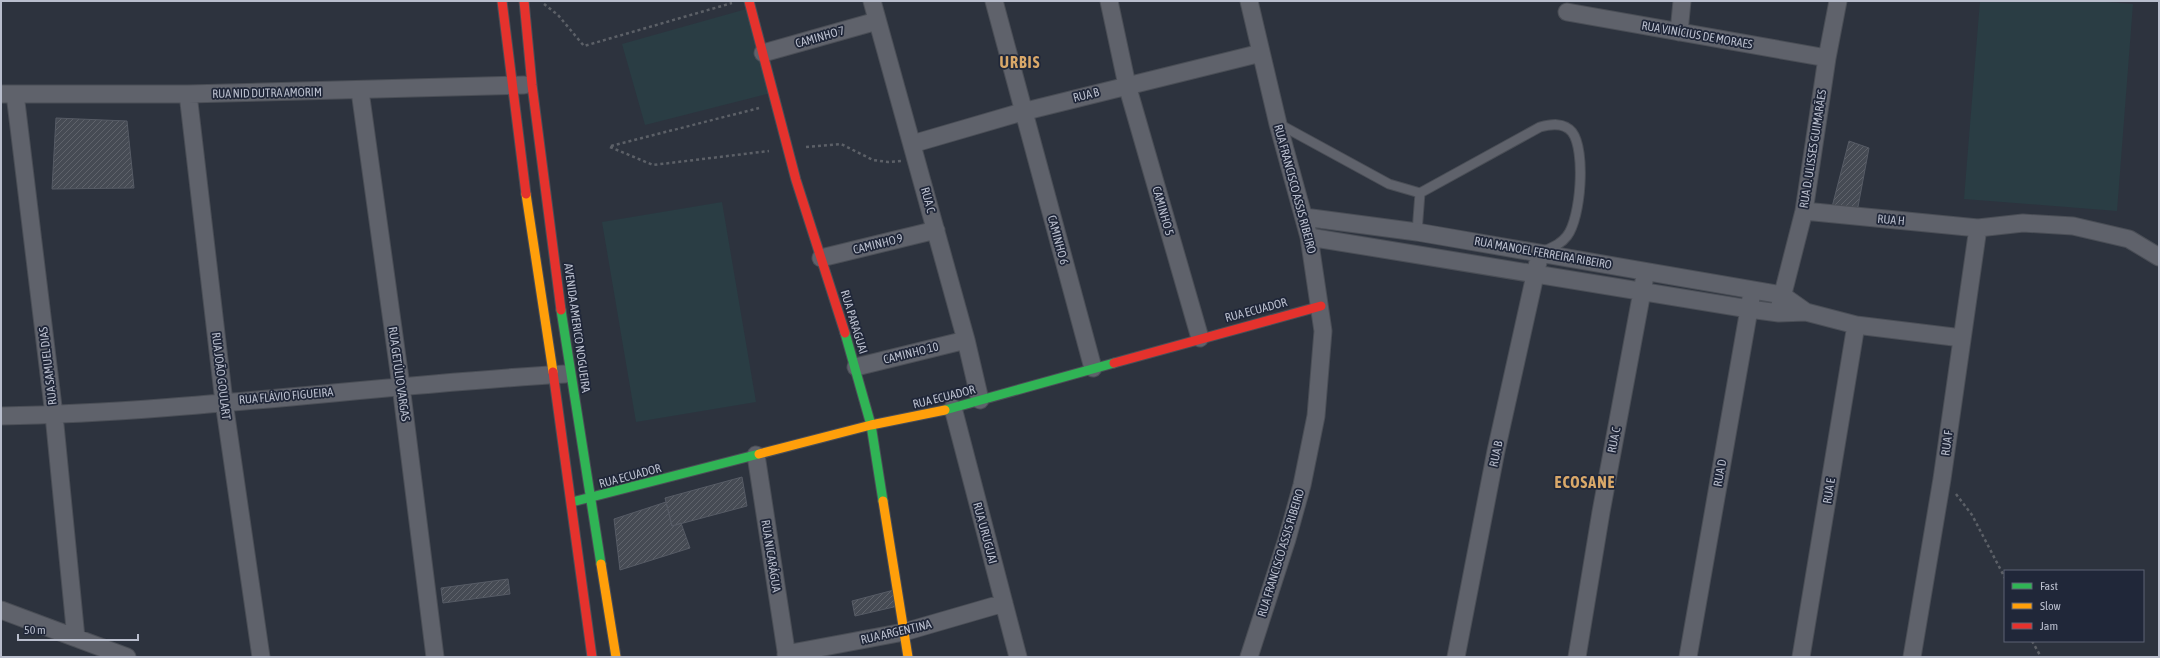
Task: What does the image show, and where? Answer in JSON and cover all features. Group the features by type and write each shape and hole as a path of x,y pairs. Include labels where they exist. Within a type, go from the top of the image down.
{"street":[{"path":"502,1 511,86 552,375 572,502 592,657"},
{"name":"AVENIDA AMERICO NOGUEIRA","path":"524,1 532,85 572,374 590,499 616,657"},
{"name":"RUA PARAGUAI","path":"749,1 787,149 856,367 871,425 908,657"},
{"name":"RUA C","path":"872,1 966,340 980,400"},
{"name":"CAMINHO 6","path":"994,1 1022,112 1093,368"},
{"name":"CAMINHO 5","path":"1109,1 1127,85 1200,338"},
{"name":"RUA FRANCISCO ASSIS RIBEIRO","path":"1248,657 1288,539 1302,485 1316,416 1321,376 1323,331 1321,306 1309,237 1278,124 1249,1"},
{"path":"1679,32 1682,1"},
{"name":"RUA D. ULISSES GUIMARÃES","path":"1782,295 1804,211 1827,58 1838,1"},
{"name":"RUA VINÍCIUS DE MORAES","path":"1567,12 1827,58"},
{"name":"CAMINHO 7","path":"763,53 877,21"},
{"name":"RUA B","path":"912,144 1022,112 1261,52"},
{"name":"RUA NID DUTRA AMORIM","path":"8,94 188,94 532,85"},
{"name":"RUA GETÚLIO VARGAS","path":"360,90 401,386 435,657"},
{"name":"RUA SAMUEL DIAS","path":"8,94 54,415 76,638"},
{"name":"RUA JOÃO GOULART","path":"188,94 224,402 261,657"},
{"name":"RUA H","path":"1804,211 1978,228 2023,223 2073,226 2129,239 2159,257"},
{"name":"RUA MANOEL FERREIRA RIBEIRO","path":"1304,217 1417,232 1540,252 1782,295 1806,312"},
{"name":"RUA F","path":"1912,657 1942,479 1978,228"},
{"name":"CAMINHO 9","path":"822,258 936,230"},
{"name":"RUA MANOEL FERREIRA RIBEIRO","path":"1309,237 1749,309 1779,313 1806,312 1856,325 1962,338"},
{"name":"RUA B","path":"1456,657 1496,451 1540,252"},
{"name":"RUA C","path":"1577,657 1601,512 1646,271"},
{"name":"RUA D","path":"1688,657 1752,290"},
{"path":"1779,313 1782,295"},
{"name":"RUA ECUADOR","path":"572,502 590,499 871,425 952,408 1200,338 1321,306"},
{"name":"RUA E","path":"1801,657 1856,325"},
{"name":"CAMINHO 10","path":"856,367 966,340"},
{"name":"RUA FLÁVIO FIGUEIRA","path":"1,416 54,415 224,402 401,386 572,374"},
{"name":"RUA URUGUAI","path":"952,408 1018,657"},
{"name":"RUA NICARÁGUA","path":"756,455 786,656"},
{"name":"RUA ARGENTINA","path":"786,656 904,632 1004,603"},
{"path":"1,610 127,657"}],"lane":[{"path":"1278,124 1389,184 1420,193 1540,127 1550,124 1564,126 1572,132 1577,144 1580,177 1578,205 1573,227 1567,236 1555,246 1540,252"},
{"path":"1417,232 1420,193"}],"path":[{"path":"542,2 558,14 584,46 739,1"},
{"path":"761,107 610,147 653,166 787,149 841,144 873,160 888,162 900,161 912,144"},
{"path":"1942,479 1969,510 2004,576"},
{"path":"2033,642 2041,657"}],"shaded area":[{"path":"1980,1 2093,1 2133,4 2117,211 1964,199"},
{"path":"750,8 771,93 645,125 622,44"},
{"path":"722,202 756,402 636,422 602,222"}],"building":[{"path":"56,118 127,121 134,188 52,189"},
{"path":"1849,141 1869,148 1857,212 1832,207"},
{"path":"742,477 747,506 672,526 665,498"},
{"path":"666,502 672,526 681,523 690,548 620,570 614,519"},
{"path":"508,579 510,594 443,603 441,588"},
{"path":"894,590 898,606 855,616 852,601"}],"traffic: fast":[{"path":"561,310 601,564"},
{"path":"845,333 871,425 883,501"},
{"path":"945,410 1114,363"},
{"path":"572,502 759,454"}],"traffic: slow":[{"path":"526,194 553,372"},
{"path":"759,454 871,425 945,410"},
{"path":"883,501 908,657"},
{"path":"601,564 616,657"}],"traffic: jam":[{"path":"502,1 526,194"},
{"path":"524,1 532,85 561,310"},
{"path":"749,1 796,180 845,333"},
{"path":"1114,363 1321,306"},
{"path":"553,372 592,657"}],"district":[{"name":"URBIS","path":"1020,62"},
{"name":"ECOSANE","path":"1585,482"}]}
